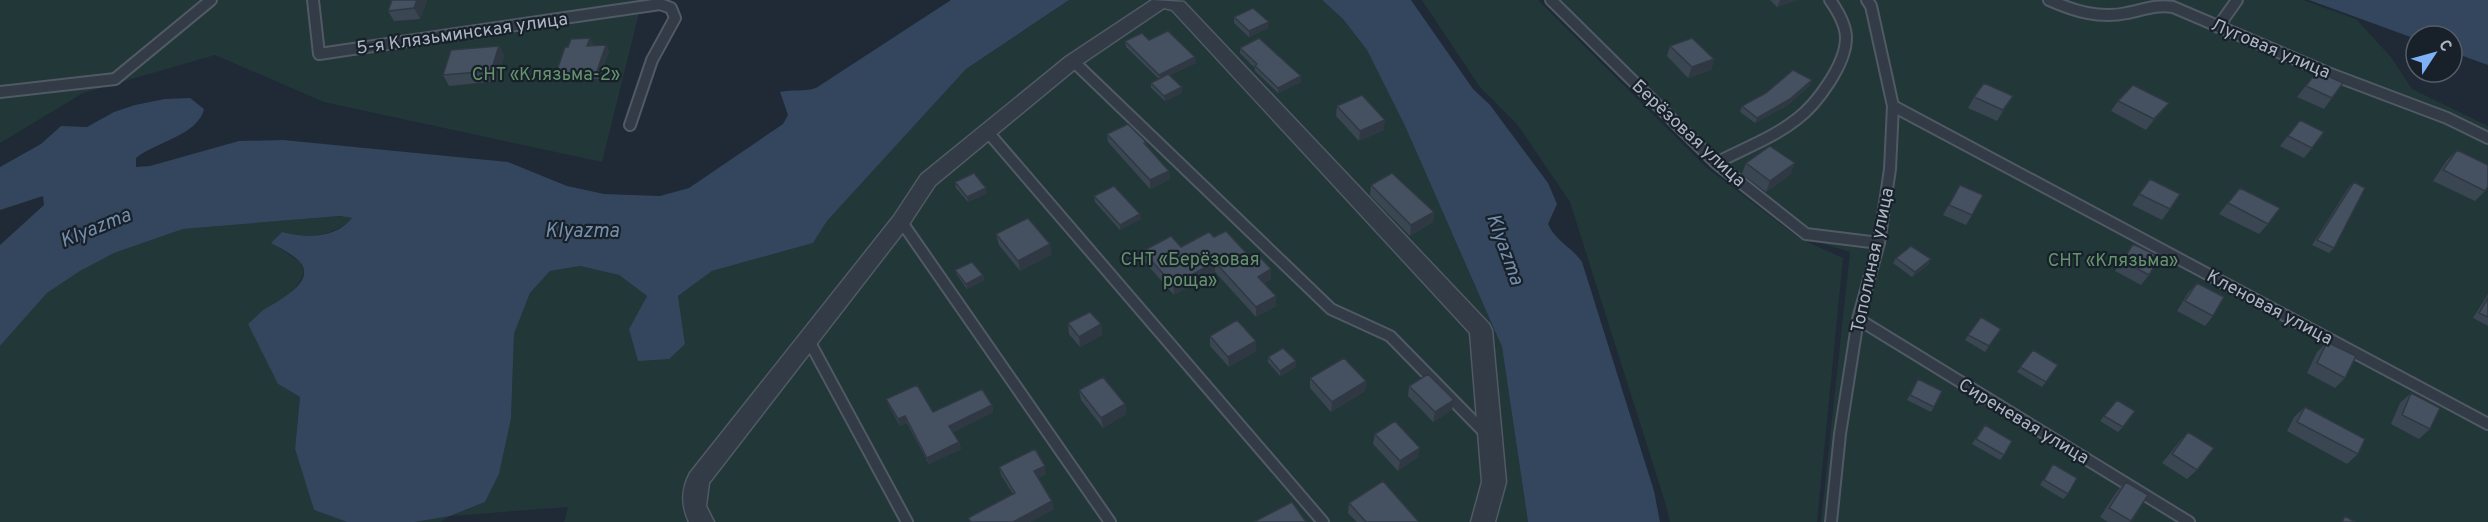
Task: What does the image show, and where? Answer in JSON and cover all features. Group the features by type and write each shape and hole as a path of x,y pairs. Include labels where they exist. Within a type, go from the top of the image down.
{"street":[{"path":"702,522 694,507 698,480 901,220 928,180 1073,62 1161,2 1178,6 1481,330 1494,482 1483,522"}],"lane":[{"path":"0,92 115,80 211,0"},
{"name":"5-я Клязьминская улица","path":"313,0 319,54 661,2"},
{"name":"Берёзовая улица","path":"1551,0 1716,163 1806,234 1879,243"},
{"path":"1716,163 1797,119 1822,94 1839,62 1846,39 1836,8 1830,0"},
{"name":"Луговая улица","path":"2049,0 2096,17 2136,11 2161,4 2328,73 2447,118 2488,138"},
{"path":"2218,27 2237,0"},
{"path":"630,125 652,60 675,18 671,8 661,2"},
{"name":"Тополиная улица","path":"1831,522 1840,434 1858,320 1879,243 1890,168 1893,106 1871,2"},
{"path":"1073,62 1331,309 1390,336 1491,439"},
{"name":"Кленовая улица","path":"1893,106 2488,423"},
{"path":"987,131 1323,522"},
{"path":"901,220 1110,522"},
{"name":"Сиреневая улица","path":"1858,320 2189,522"},
{"path":"808,339 907,522"}],"green space":[{"name":"СНТ «Клязьма-2»","path":"0,0 648,0 639,13 602,162 324,102 215,55 83,93 0,143"},
{"name":"СНТ «Берёзовая роща»","path":"1069,0 1322,0 1343,19 1367,50 1405,126 1502,347 1528,522 564,522 568,507 450,516 485,502 499,474 511,419 514,334 530,293 550,271 580,266 619,275 647,296 629,329 685,344 678,296 712,271 813,243 827,221 966,69"},
{"path":"1422,0 1538,0 1706,167 1799,238 1843,258 1817,522 1670,522 1570,202 1517,124 1480,87"},
{"name":"СНТ «Клязьма»","path":"1545,0 2303,0 2356,19 2391,57 2404,77 2404,84 2409,84 2412,89 2488,126 2488,522 1821,522 1850,252 1805,238 1713,166"},
{"path":"340,216 353,218 345,225 320,235 282,232 272,243 300,262 304,271 292,291 260,313 278,384 300,397 295,449 314,510 347,522 0,522 0,346 47,293 80,271 114,253 183,229"},
{"path":"450,516 440,522 415,522"}],"water":[{"name":"Klyazma","path":"951,0 1069,0 966,69 827,221 813,243 712,271 678,296 685,344 669,359 638,361 629,329 647,296 619,275 580,266 550,271 530,293 514,334 511,419 499,474 485,502 450,516 415,522 347,522 314,510 295,449 300,397 278,384 248,324 300,284 303,276 304,269 299,261 271,243 282,232 311,236 329,233 345,225 352,218 340,216 183,229 114,253 80,271 47,293 0,346 0,245 44,205 43,196 0,210 0,167 41,144 61,126 87,127 114,112 135,105 165,99 190,98 204,109 200,118 185,132 136,158 136,167 150,166 239,141 283,140 508,162 567,186 604,194 660,196 689,188 783,124 788,115 780,92 816,88"},
{"name":"Klyazma","path":"1322,0 1411,0 1473,89 1490,105 1548,183 1557,204 1548,224 1555,235 1582,262 1654,491 1660,522 1528,522 1502,347 1405,126 1367,50 1343,19"},
{"path":"2309,0 2488,0 2488,65 2464,56 2464,24 2404,24 2404,35"}],"building":[{"path":"392,0 417,0 414,8 388,11"},
{"path":"1253,8 1269,22 1249,31 1234,17"},
{"path":"1168,31 1195,57 1159,75 1125,41 1142,33 1149,40"},
{"path":"590,38 587,46 606,45 596,74 555,76 565,47 568,47 571,39"},
{"path":"1259,38 1301,76 1278,88 1240,48"},
{"path":"1692,38 1714,59 1692,67 1670,46"},
{"path":"499,46 491,71 443,75 451,50"},
{"path":"1793,70 1812,80 1790,99 1757,118 1742,106 1766,93"},
{"path":"2317,71 2343,83 2332,98 2306,86"},
{"path":"1168,74 1182,87 1164,96 1151,83"},
{"path":"1984,83 2013,96 2003,110 1974,97"},
{"path":"2133,85 2169,103 2154,119 2118,101"},
{"path":"1362,95 1385,120 1360,131 1337,106"},
{"path":"2300,120 2324,132 2312,148 2288,136"},
{"path":"1128,124 1169,171 1150,180 1107,134"},
{"path":"1770,146 1795,163 1770,181 1746,163"},
{"path":"2457,150 2488,165 2488,187 2485,191 2443,170"},
{"path":"974,173 986,188 967,197 955,182"},
{"path":"1392,173 1434,212 1411,225 1371,185"},
{"path":"2150,179 2180,194 2170,209 2139,194"},
{"path":"2354,182 2365,188 2334,248 2317,240"},
{"path":"1960,185 1983,195 1972,215 1949,205"},
{"path":"1114,186 1140,214 1120,225 1094,196"},
{"path":"2240,188 2280,208 2268,224 2228,203"},
{"path":"1028,218 1050,244 1018,261 996,234"},
{"path":"1226,231 1251,258 1257,254 1271,269 1258,277 1276,296 1256,307 1215,262 1173,285 1143,251 1171,236 1181,247 1209,232 1214,237"},
{"path":"2133,244 2160,257 2149,275 2123,261"},
{"path":"1911,246 1931,259 1915,272 1896,258"},
{"path":"972,262 983,275 966,284 955,270"},
{"path":"2197,283 2224,297 2213,316 2185,301"},
{"path":"2488,298 2488,317 2479,313"},
{"path":"1090,312 1101,324 1079,337 1068,323"},
{"path":"1981,317 2001,329 1989,346 1968,335"},
{"path":"1237,320 1256,341 1228,357 1210,336"},
{"path":"2327,342 2356,356 2345,378 2317,363"},
{"path":"1283,348 1296,361 1280,371 1268,357"},
{"path":"2033,350 2058,365 2046,382 2020,367"},
{"path":"1344,358 1366,381 1332,402 1310,378"},
{"path":"1428,374 1454,400 1435,412 1409,386"},
{"path":"1103,377 1125,404 1101,418 1079,390"},
{"path":"1918,379 1942,391 1934,407 1910,395"},
{"path":"917,385 933,412 982,389 992,405 949,426 959,442 927,458 905,416 898,419 886,399"},
{"path":"2411,393 2440,408 2430,429 2402,415"},
{"path":"2117,400 2135,411 2123,427 2104,416"},
{"path":"2305,407 2365,439 2358,454 2297,422"},
{"path":"1395,421 1420,448 1400,461 1375,434"},
{"path":"1985,425 2012,441 2004,455 1976,439"},
{"path":"2188,432 2214,448 2197,470 2172,454"},
{"path":"1035,449 1045,466 1034,471 1052,501 1013,522 971,522 968,518 1015,493 999,467"},
{"path":"2053,464 2077,478 2068,494 2044,480"},
{"path":"1383,481 1419,522 1366,522 1349,503"},
{"path":"2126,482 2148,495 2131,521 2109,508"},
{"path":"1292,502 1306,522 1254,522"},
{"path":"2345,516 2355,522 2342,522"}]}
